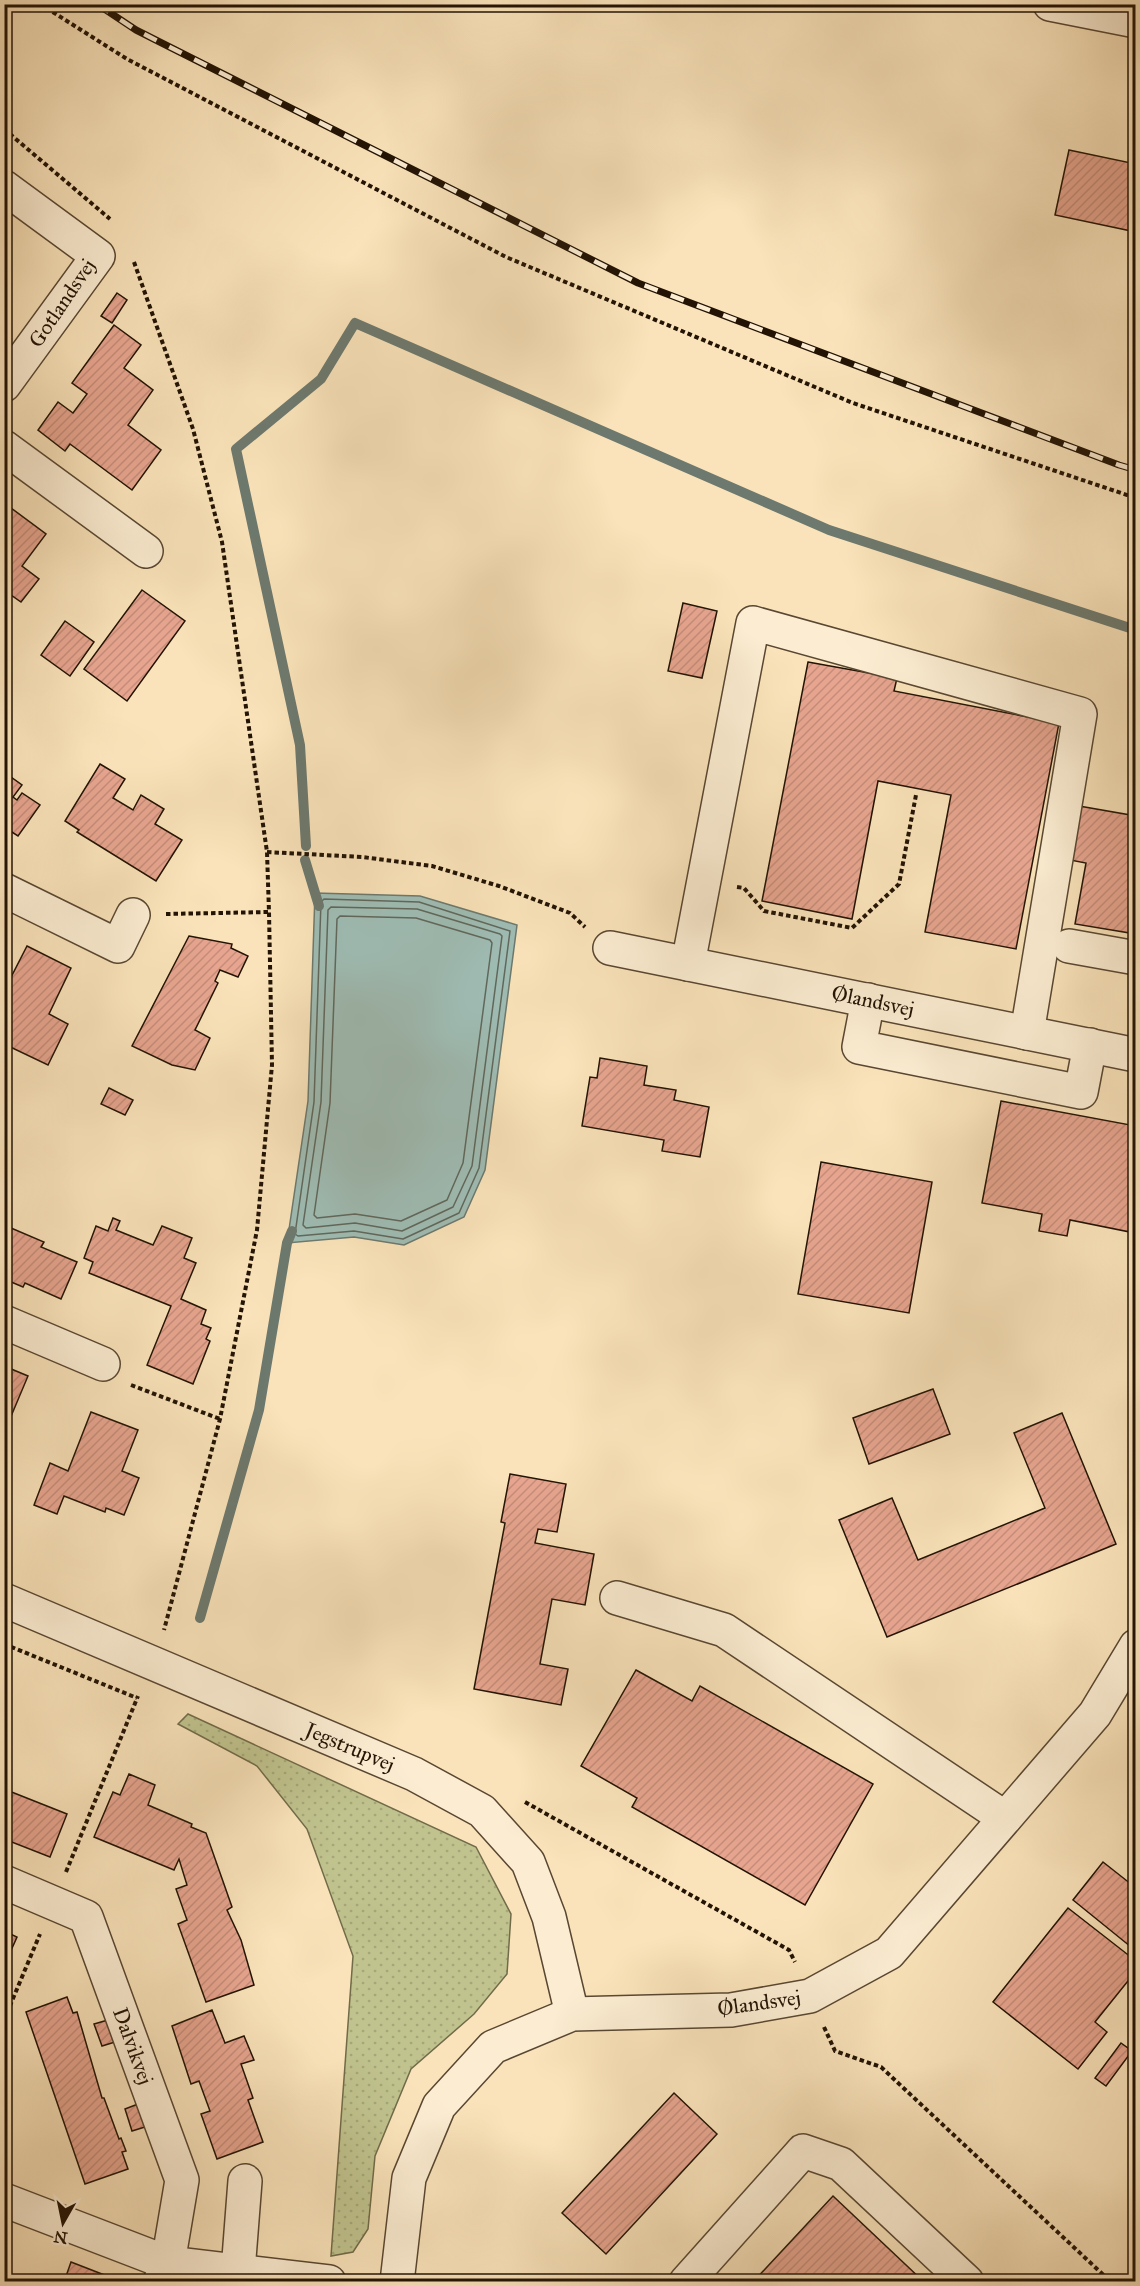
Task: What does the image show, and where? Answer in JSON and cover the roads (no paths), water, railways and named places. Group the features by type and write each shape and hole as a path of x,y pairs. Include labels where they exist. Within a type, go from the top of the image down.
{"street":[{"path":"1050,4 1136,21"},
{"name":"Gotlandsvej","path":"4,187 98,256 4,385"},
{"path":"4,447 146,551"},
{"path":"688,964 753,623 1080,714 1027,1033"},
{"path":"4,890 118,946 133,915"},
{"path":"1069,946 1136,958"},
{"name":"Ølandsvej","path":"610,948 1136,1055"},
{"path":"868,1000 859,1047 1081,1092 1090,1045"},
{"path":"4,1322 104,1364"},
{"path":"617,1598 724,1630 1005,1818"},
{"name":"Jegstrupvej","path":"4,1600 414,1774 482,1811 528,1862 549,1917 572,2014"},
{"name":"Ølandsvej","path":"397,2282 409,2178 439,2106 492,2047 572,2014 731,2010 810,1996 889,1953 1095,1714 1136,1646"},
{"name":"Dalvikvej","path":"4,1882 86,1917 182,2180 164,2272"},
{"path":"686,2282 803,2151 841,2164 967,2282"},
{"path":"238,2271 245,2181"},
{"path":"4,2200 164,2272 238,2271 329,2282"}],"water":[{"path":"315,893 420,896 517,925 485,1170 464,1217 404,1245 354,1237 287,1243 308,1101"}],"waterway":[{"path":"306,846 300,745 236,449 321,379 355,323 829,530 1136,630"},
{"path":"305,860 319,906"},
{"path":"200,1618 259,1410 287,1243 292,1231"}],"railway":[{"path":"97,4 136,30 638,283 1136,470"}]}
